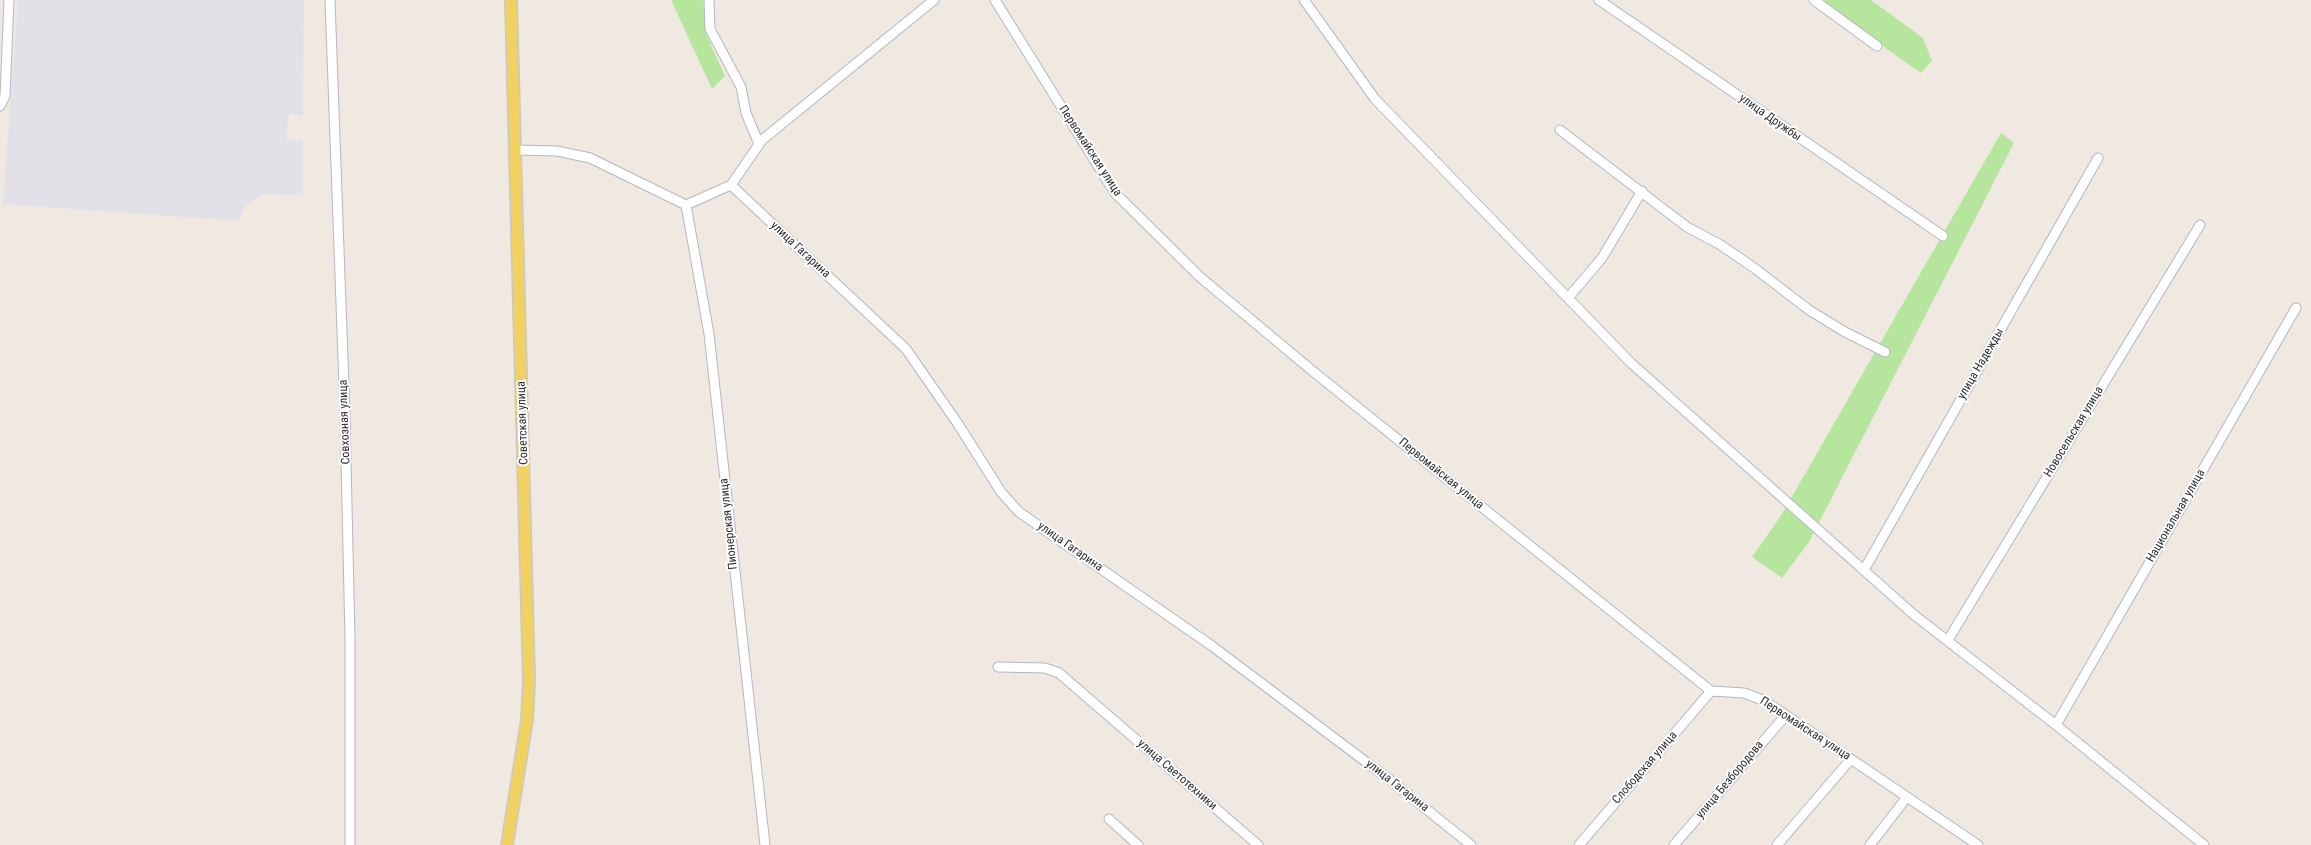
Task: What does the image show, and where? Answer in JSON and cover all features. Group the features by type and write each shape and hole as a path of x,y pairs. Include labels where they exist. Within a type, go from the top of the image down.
{"main road":[{"name":"Советская улица","path":"507,845 527,720 529,681 511,0"}],"street":[{"path":"0,106 5,96 9,0"},
{"name":"Совхозная улица","path":"330,0 346,414 350,845"},
{"path":"709,0 710,29 741,87 746,113 759,144"},
{"path":"514,150 557,151 590,158 686,205 731,185 759,144 934,0"},
{"name":"Первомайская улица","path":"995,0 1115,193 1193,270 1323,380 1711,691 1744,694 1765,701 1978,845"},
{"path":"1304,0 1375,99 1631,363 1864,570 1948,640 2204,845"},
{"name":"улица Дружбы","path":"1599,0 1943,236"},
{"path":"1814,0 1877,46"},
{"path":"1560,130 1687,227 1719,244 1747,263 1809,310 1845,332 1885,352"},
{"name":"улица Надежды","path":"1864,570 2098,158"},
{"name":"улица Гагарина","path":"731,185 906,349 958,424 1001,492 1019,512 1212,646 1390,780 1471,845"},
{"path":"1568,298 1602,258 1642,191"},
{"name":"Пионерская улица","path":"686,205 709,334 765,845"},
{"name":"Новосельская улица","path":"1948,640 2200,224"},
{"name":"Национальная улица","path":"2056,725 2296,308"},
{"name":"улица Светотехники","path":"998,667 1045,668 1058,673 1258,845"},
{"name":"Слободская улица","path":"1579,845 1711,691"},
{"name":"улица Безбородова","path":"1674,845 1786,715"},
{"path":"1777,845 1851,759"},
{"path":"1870,845 1907,797"},
{"path":"1109,819 1138,845"}],"shaded area":[{"path":"18,0 304,0 303,115 289,114 286,139 303,141 302,195 262,194 245,207 238,221 3,204"}],"green space":[{"path":"671,0 703,0 706,34 725,76 712,89"},
{"path":"1817,0 1871,0 1923,38 1932,61 1921,73"},
{"path":"2001,133 2014,143 1809,542 1782,578 1752,557 1782,514"}]}
